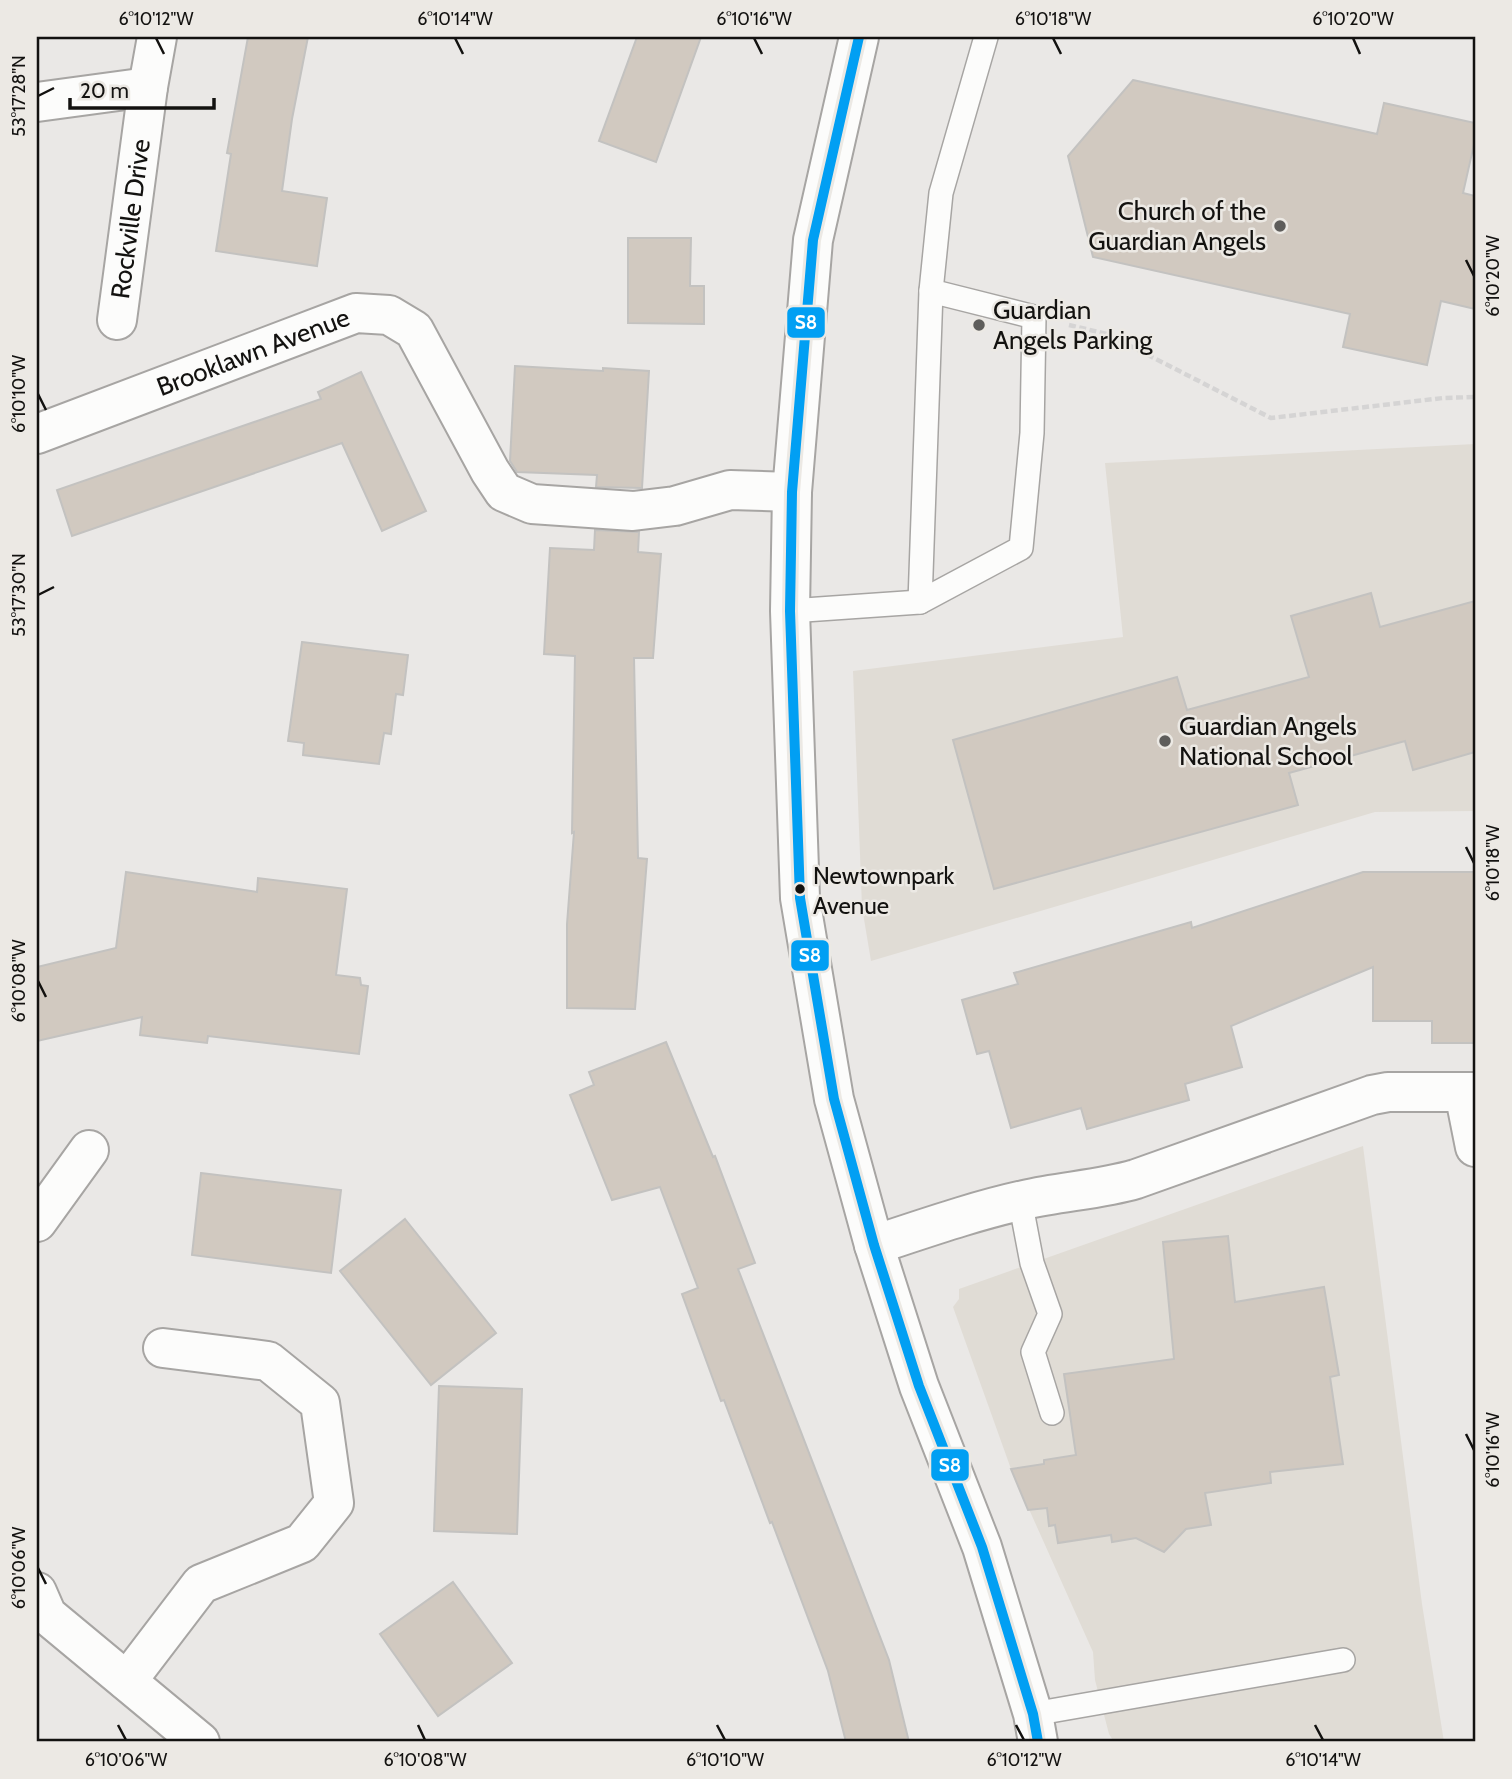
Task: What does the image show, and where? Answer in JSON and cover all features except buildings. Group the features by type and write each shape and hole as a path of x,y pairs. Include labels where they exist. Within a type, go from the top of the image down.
{"street":[{"name":"Rockville Drive","path":"117,320 157,37"},
{"path":"859,37 813,240 792,492 790,611 800,898 834,1099 874,1245 919,1386 982,1547 1036,1728"},
{"path":"37,102 148,87"},
{"name":"Brooklawn Avenue","path":"37,433 356,313 389,315 414,330 504,492 532,504 632,511 675,506 730,490 792,492"},
{"path":"874,1245 1020,1200 1105,1187 1136,1179 1372,1095 1388,1092 1470,1092 1475,1147"},
{"path":"37,1222 89,1150"},
{"path":"127,1681 201,1584 302,1543 334,1503 320,1403 268,1361 163,1348"},
{"path":"37,1592 47,1615 200,1742"}],"lane":[{"path":"920,602 931,291 941,193 986,37"},
{"path":"790,611 920,602 1021,548 1032,433 1034,317 931,291"},
{"path":"1020,1200 1032,1264 1049,1314 1033,1352 1052,1413"},
{"path":"1036,1728 1343,1660"}],"path":[{"path":"1034,317 1107,334 1272,418 1443,398 1475,397"}],"shaded area":[{"name":"Guardian Angels National School","path":"1475,444 1475,811 1375,812 871,961 862,907 853,671 1123,637 1105,463"},
{"path":"1363,1146 1422,1604 1444,1742 1114,1742 1109,1734 1095,1680 1093,1652 1011,1469 953,1307 959,1299 959,1289"}],"transit line":[{"name":"S8","path":"859,37 813,240 792,492 790,611 800,898 834,1099 874,1245 919,1386 982,1547 1033,1714 1038,1742"}],"place":[{"name":"Church of the Guardian Angels","path":"1280,226"},
{"name":"Guardian Angels Parking","path":"979,325"},
{"name":"Guardian Angels National School","path":"1165,741"},
{"name":"Newtownpark Avenue","path":"800,889"}]}
